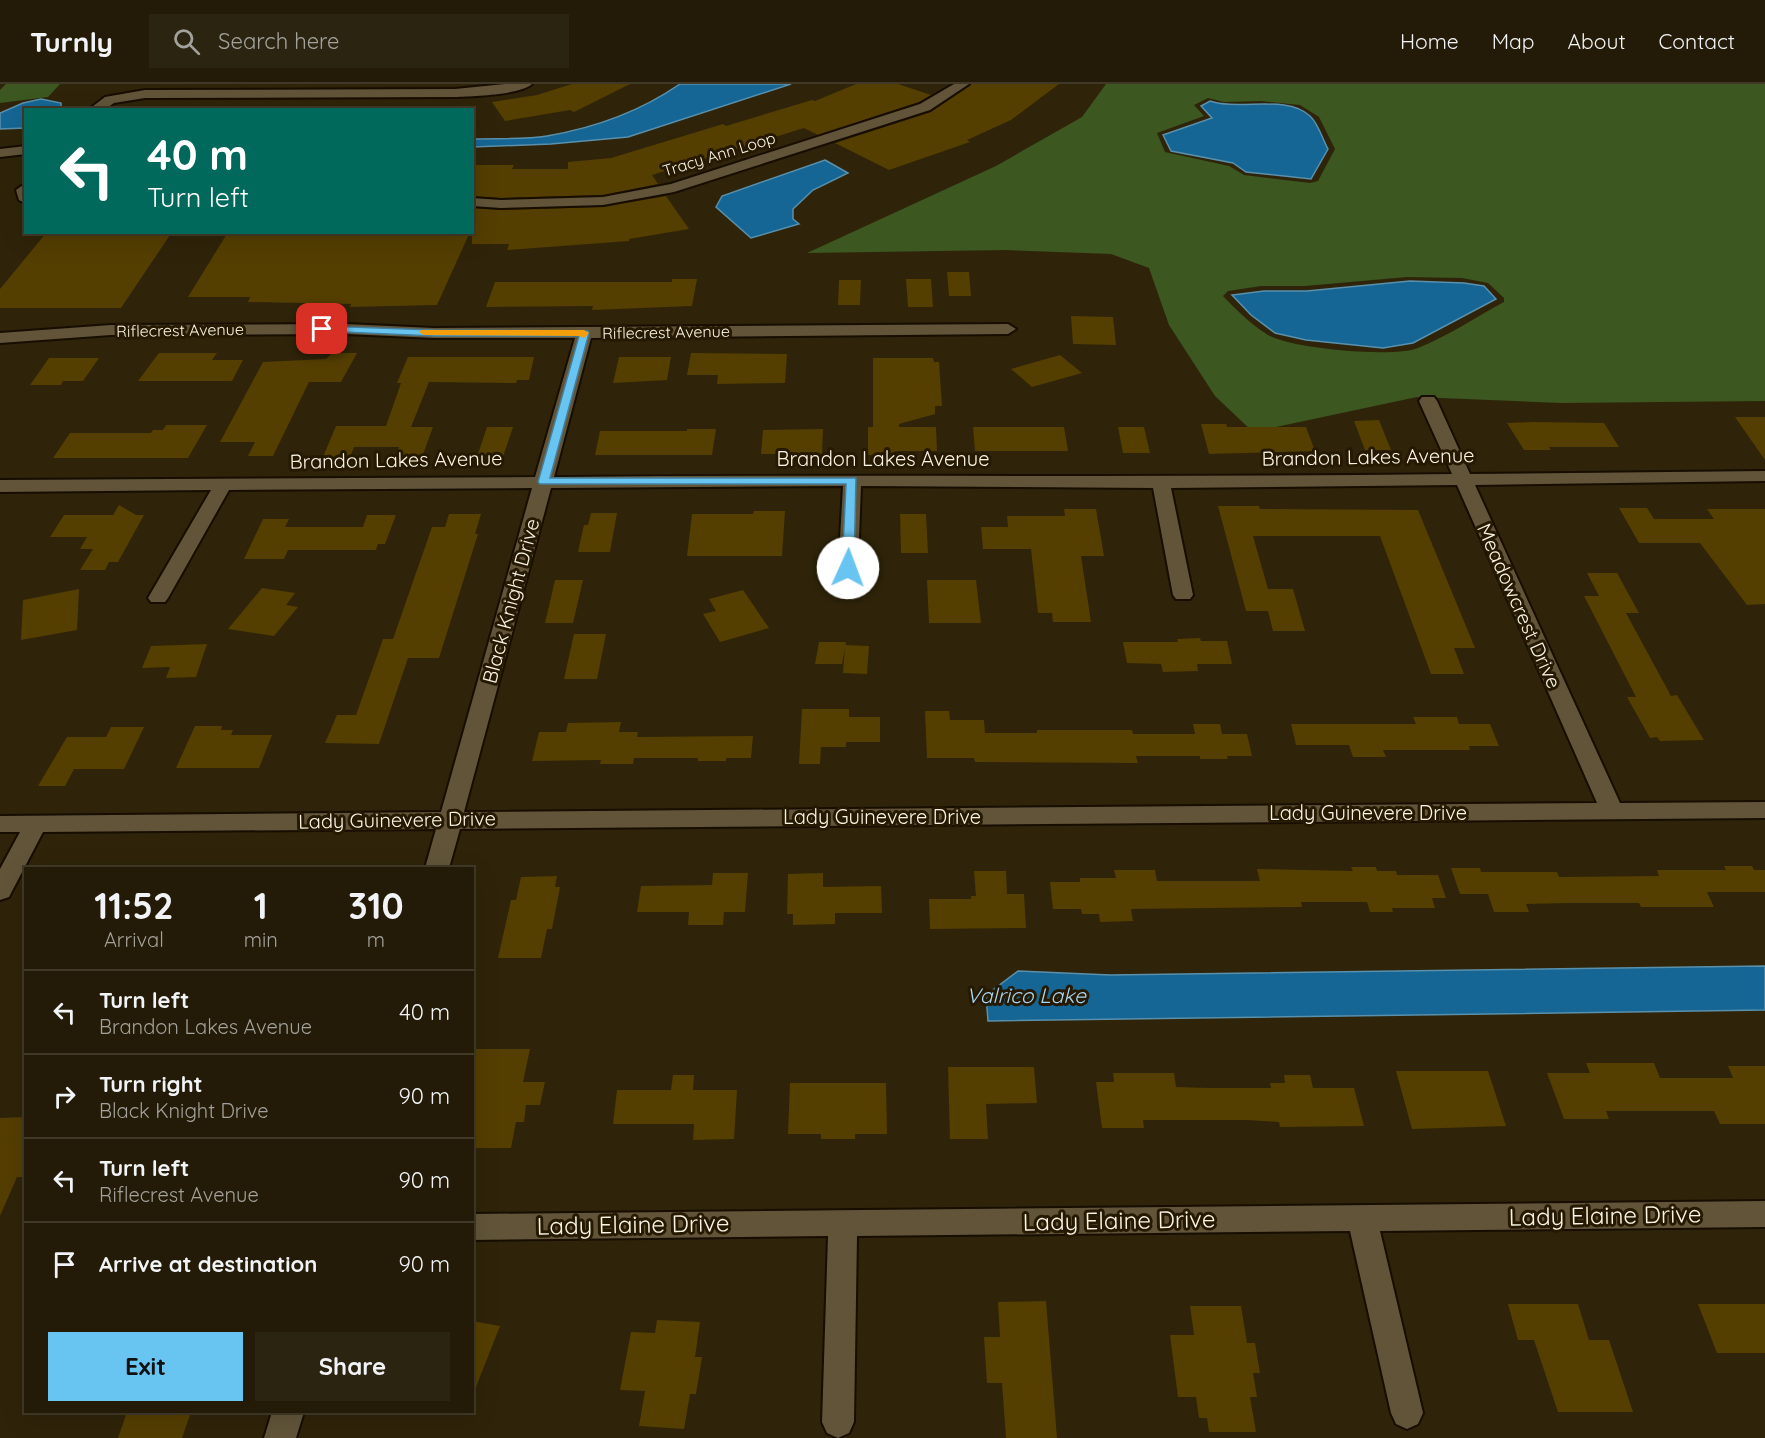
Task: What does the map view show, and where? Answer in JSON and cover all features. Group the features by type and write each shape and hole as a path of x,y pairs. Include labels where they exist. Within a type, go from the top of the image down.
{"street":[{"path":"97,108 110,100 145,94 455,93 487,91 526,84"},
{"name":"Tracy Ann Loop","path":"474,202 501,204 603,201 674,188 925,107 963,84"},
{"path":"0,142 24,142"},
{"path":"0,153 24,150"},
{"name":"Riflecrest Avenue","path":"0,338 123,330 346,328 434,333 1008,329"},
{"name":"Black Knight Drive","path":"437,867 584,333"},
{"name":"Meadowcrest Drive","path":"1428,401 1612,811"},
{"name":"Brandon Lakes Avenue","path":"0,486 852,480 1161,483 1765,476"},
{"path":"847,590 852,480"},
{"path":"1161,483 1183,595"},
{"path":"158,598 223,485"},
{"name":"Lady Guinevere Drive","path":"0,824 1765,810"},
{"path":"0,891 36,824"},
{"name":"Lady Elaine Drive","path":"474,1227 1765,1214"},
{"path":"1362,1218 1407,1413"},
{"path":"838,1422 843,1223"},
{"path":"280,1438 288,1413"}],"green space":[{"path":"6,84 60,84 48,97 0,103 0,90"},
{"path":"1106,84 1765,84 1765,401 1561,403 1417,397 1253,432 1215,396 1169,325 1149,268 1111,254 1006,250 807,253 996,166 1082,117","holes":["1208,98 1224,102 1261,101 1300,105 1319,117 1335,149 1318,181 1310,183 1244,175 1229,166 1165,152 1157,133 1204,116 1194,105","1407,277 1462,278 1488,283 1504,298 1504,302 1418,348 1405,351 1366,352 1319,348 1280,340 1256,327 1223,296 1228,291 1261,286 1305,286"]}],"water":[{"path":"680,84 791,84 628,137 551,144 474,147 474,139 538,137 565,133 617,117 665,94"},
{"path":"41,99 61,103 61,108 24,108 24,128 0,129 0,113 23,103"},
{"path":"1210,101 1222,104 1276,104 1300,109 1310,116 1328,149 1311,179 1246,172 1233,163 1171,151 1163,135 1212,118 1201,106"},
{"path":"825,160 848,173 813,190 793,209 793,219 799,224 751,238 716,207 722,196"},
{"path":"1410,281 1484,286 1496,299 1413,343 1383,348 1306,340 1275,333 1251,315 1232,295 1264,291 1307,291"},
{"name":"Valrico Lake","path":"1765,966 1765,1010 988,1021 986,995 1018,971 1110,975"}],"building":[{"path":"572,84 630,84 574,112 570,110 505,121 492,102 537,95"},
{"path":"856,84 898,84 931,95 919,102 818,135 804,128 652,175 658,184 603,195 501,198 474,196 474,165 514,165 512,169 568,169 568,162 611,158 723,124 726,126 815,101"},
{"path":"971,84 1059,84 1011,120 967,140 970,142 889,170 835,143 931,112"},
{"path":"666,196 689,229 629,239 629,241 507,250 509,244 472,244 474,208 501,210 603,207"},
{"path":"45,234 171,234 121,308 0,308 0,289"},
{"path":"227,234 469,234 437,305 350,307 351,304 248,302 250,297 188,297"},
{"path":"947,272 969,272 971,296 949,296"},
{"path":"672,279 697,279 692,306 592,310 593,306 486,307 495,282 672,282"},
{"path":"906,279 931,279 933,307 908,307"},
{"path":"839,280 861,280 860,305 838,305"},
{"path":"1071,316 1113,317 1116,345 1073,344"},
{"path":"159,353 217,353 212,360 243,360 232,381 138,381"},
{"path":"332,353 357,353 341,382 309,382 273,456 248,456 255,442 220,442 263,362 326,359"},
{"path":"691,353 787,354 785,383 717,384 718,375 687,375"},
{"path":"1060,355 1082,373 1032,387 1011,369"},
{"path":"408,357 534,357 529,380 517,380 516,383 429,382 411,427 433,427 422,457 395,457 399,447 354,447 350,457 323,457 336,426 386,426 401,383 397,383"},
{"path":"619,357 671,357 667,380 613,383"},
{"path":"49,358 99,358 83,381 63,381 61,385 30,385"},
{"path":"873,358 933,358 934,362 939,362 942,406 935,406 935,414 899,424 899,427 936,427 937,451 895,451 895,455 868,455 868,427 873,427"},
{"path":"1735,417 1765,417 1765,460"},
{"path":"1379,420 1391,450 1365,450 1354,421"},
{"path":"1507,423 1604,423 1619,447 1549,447 1551,450 1524,450"},
{"path":"1201,424 1226,424 1227,427 1306,427 1315,451 1209,454"},
{"path":"166,425 207,425 188,458 53,458 70,433 151,433 153,430 163,430"},
{"path":"487,427 513,427 503,457 477,457"},
{"path":"973,427 1064,427 1068,451 975,451"},
{"path":"1118,427 1144,427 1150,453 1123,453"},
{"path":"687,429 716,429 712,455 595,455 600,431 687,431"},
{"path":"823,429 822,454 761,454 763,430"},
{"path":"119,505 136,515 144,515 118,562 109,562 105,570 80,570 93,549 80,549 87,537 50,537 64,515 113,515"},
{"path":"1218,506 1259,506 1260,509 1418,510 1475,648 1454,648 1464,674 1431,674 1380,536 1253,536 1268,589 1293,589 1305,631 1273,631 1268,611 1246,611"},
{"path":"1619,508 1647,508 1654,519 1714,519 1707,509 1765,509 1765,604 1747,605 1700,543 1639,543"},
{"path":"1064,509 1096,509 1104,556 1081,556 1091,622 1053,622 1052,613 1038,613 1031,549 983,549 981,527 1008,527 1007,516 1065,516"},
{"path":"754,511 785,511 782,556 687,556 692,514 753,514"},
{"path":"591,513 617,513 610,552 578,552 584,525 588,525"},
{"path":"449,514 481,514 475,534 478,534 439,658 408,658 379,744 325,743 337,715 356,715 383,639 393,639 432,527 445,527"},
{"path":"900,514 926,514 928,553 901,553"},
{"path":"367,515 396,515 385,544 378,544 376,550 288,550 284,559 244,559 263,519 289,519 285,527 363,527"},
{"path":"1587,573 1617,573 1639,613 1626,613 1671,696 1677,695 1704,740 1660,741 1657,737 1650,738 1627,697 1636,697 1584,596 1599,596"},
{"path":"555,580 583,580 573,623 545,623"},
{"path":"927,580 976,580 981,623 929,623"},
{"path":"262,588 295,593 286,605 298,607 274,636 228,629"},
{"path":"79,589 77,630 21,640 23,600"},
{"path":"743,590 769,628 720,642 703,614 716,611 709,599"},
{"path":"574,634 606,634 597,679 564,679"},
{"path":"1200,638 1201,641 1227,641 1232,664 1197,664 1198,671 1163,672 1161,664 1127,663 1123,642 1178,642 1177,639"},
{"path":"819,642 846,642 842,664 815,664"},
{"path":"207,644 196,677 166,678 170,667 142,668 151,646"},
{"path":"845,645 869,646 867,674 843,673"},
{"path":"802,709 849,709 849,717 880,717 880,742 846,742 846,747 821,747 820,764 799,764"},
{"path":"925,711 949,711 950,720 984,720 985,733 1037,733 1037,730 1132,730 1133,734 1195,734 1193,724 1220,724 1222,734 1247,734 1252,756 1200,759 1200,756 1136,756 1138,763 975,762 974,758 927,758"},
{"path":"1413,717 1457,717 1459,724 1490,724 1499,746 1469,746 1470,750 1383,750 1386,757 1353,757 1349,745 1296,745 1291,724 1416,724"},
{"path":"621,722 619,732 638,732 637,737 753,736 751,758 698,761 698,758 634,758 633,764 600,764 601,760 532,761 539,732 566,732 568,723"},
{"path":"195,726 222,726 221,730 233,730 231,735 272,735 259,768 176,768"},
{"path":"111,727 144,727 124,769 74,769 65,786 38,786 67,737 106,737"},
{"path":"1724,866 1752,866 1754,870 1765,870 1765,892 1707,892 1714,907 1641,907 1639,903 1569,903 1526,904 1529,912 1494,912 1488,894 1460,894 1451,868 1480,868 1481,872 1557,872 1559,877 1659,876 1657,870 1726,870"},
{"path":"1351,867 1376,867 1377,871 1396,871 1397,875 1438,875 1446,898 1432,898 1435,908 1392,908 1393,912 1370,912 1367,902 1301,902 1302,907 1131,909 1133,921 1100,922 1099,914 1082,914 1081,909 1053,909 1050,882 1080,882 1080,878 1116,878 1114,870 1155,870 1157,881 1260,881 1257,869 1353,871"},
{"path":"974,871 1006,871 1007,894 1024,894 1026,928 930,929 929,899 971,899 971,896 976,896"},
{"path":"713,873 748,873 745,912 724,912 723,925 688,925 689,912 637,912 641,886 712,885"},
{"path":"823,873 823,887 881,886 882,913 835,913 835,924 793,925 793,914 787,914 788,874"},
{"path":"557,876 555,887 560,887 552,929 547,929 541,958 498,958 511,900 516,900 521,877"},
{"path":"474,1049 530,1049 523,1082 545,1082 540,1105 526,1105 524,1122 516,1122 511,1148 474,1148"},
{"path":"1586,1063 1654,1063 1660,1078 1733,1078 1728,1066 1765,1066 1765,1124 1720,1124 1714,1111 1606,1111 1609,1119 1564,1119 1547,1073 1590,1073"},
{"path":"948,1067 1034,1067 1037,1103 986,1104 988,1139 950,1139"},
{"path":"1396,1071 1488,1071 1506,1126 1412,1129"},
{"path":"1113,1073 1174,1073 1176,1087 1209,1088 1271,1088 1270,1083 1285,1083 1284,1075 1310,1075 1313,1088 1354,1088 1364,1126 1280,1127 1279,1122 1247,1120 1143,1120 1144,1128 1102,1128 1096,1082 1114,1082"},
{"path":"673,1075 694,1075 693,1090 737,1090 734,1139 693,1140 694,1124 613,1124 617,1090 671,1090"},
{"path":"790,1083 886,1083 887,1134 855,1134 855,1139 821,1139 821,1134 788,1134"},
{"path":"24,1117 24,1177 17,1177 0,1216 0,1118"},
{"path":"1046,1301 1057,1438 1006,1438 1002,1383 987,1383 984,1337 1000,1337 998,1302"},
{"path":"1508,1304 1578,1304 1589,1340 1609,1340 1633,1412 1558,1412 1534,1340 1518,1340"},
{"path":"1698,1304 1765,1304 1765,1353 1717,1353"},
{"path":"1190,1306 1241,1306 1247,1343 1255,1343 1260,1373 1253,1373 1257,1397 1250,1397 1256,1432 1209,1432 1207,1418 1199,1418 1196,1397 1178,1397 1170,1335 1194,1335"},
{"path":"657,1320 700,1322 695,1357 702,1357 696,1394 690,1394 684,1429 639,1426 645,1391 620,1390 631,1332 655,1333"},
{"path":"474,1321 500,1326 474,1392"},
{"path":"127,1413 191,1413 182,1438 118,1438"}],"slow traffic":[{"path":"424,332 584,333 584,335"}],"route":[{"path":"322,329 346,328 434,333 584,333 543,482 852,480 848,568"}]}
